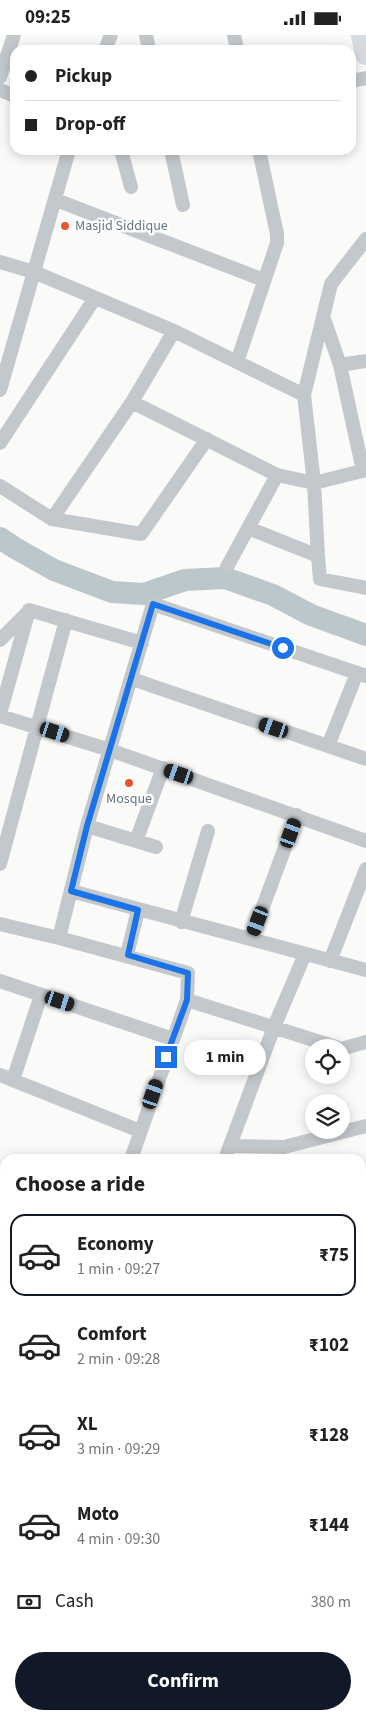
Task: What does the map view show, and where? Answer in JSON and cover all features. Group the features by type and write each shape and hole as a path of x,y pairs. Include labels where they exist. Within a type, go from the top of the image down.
{"main road":[{"path":"362,35 366,53"}],"street":[{"path":"0,77 10,47"},
{"path":"0,389 68,155"},
{"path":"123,155 131,187"},
{"path":"172,155 183,205"},
{"path":"237,362 276,243 277,234 260,155"},
{"path":"56,200 264,280"},
{"path":"366,239 331,284 304,395 314,483 320,579 366,588"},
{"path":"0,263 34,272 174,331 304,395"},
{"path":"0,443 95,298"},
{"path":"132,403 277,475 314,483 365,471 340,365 323,316"},
{"path":"52,519 132,403 174,331"},
{"path":"340,365 366,361"},
{"path":"0,486 52,519 141,534 207,439"},
{"path":"227,567 277,475"},
{"path":"248,529 318,556"},
{"path":"59,937 87,826 153,604 361,675 328,746"},
{"path":"29,610 142,643"},
{"path":"0,640 29,610"},
{"path":"29,610 0,715 163,768 366,841"},
{"path":"0,865 66,620"},
{"path":"132,679 366,759"},
{"path":"136,841 163,768"},
{"path":"251,939 297,815"},
{"path":"87,826 156,847"},
{"path":"181,922 208,831"},
{"path":"330,961 366,869"},
{"path":"71,891 366,970"},
{"path":"128,955 138,910"},
{"path":"0,925 59,937 188,973 187,1000 133,1154"},
{"path":"305,953 274,1027 228,1152 284,1147 366,1126"},
{"path":"0,981 173,1039"},
{"path":"41,995 6,1078 140,1131"},
{"path":"187,1000 311,1039"},
{"path":"350,1047 366,1043"}],"waterway":[{"path":"0,538 54,570 112,592 144,594 185,580 225,578 273,595 311,615 366,635"}],"place":[{"name":"Masjid Siddique","path":"65,226"},
{"name":"Mosque","path":"129,783"}],"route":[{"path":"166,1057 187,1000 188,973 128,955 138,910 71,891 87,826 153,604 283,648"}]}
